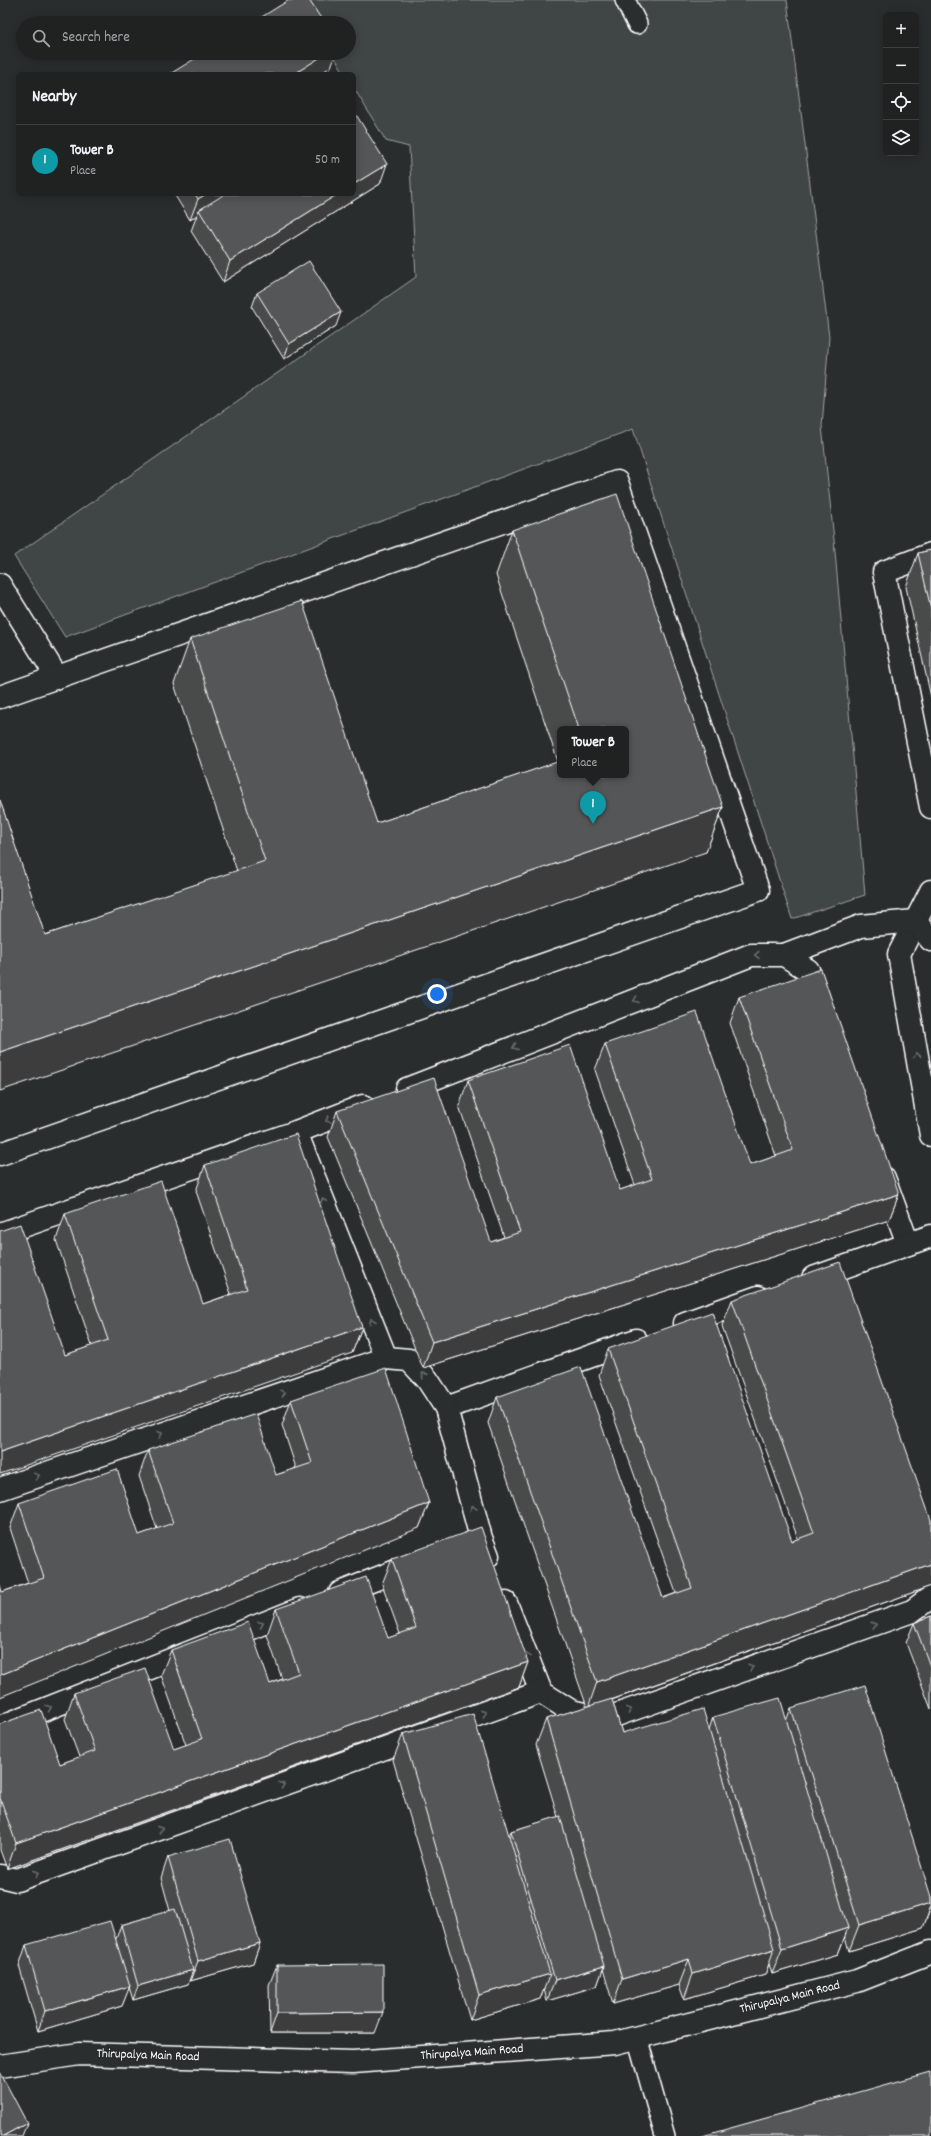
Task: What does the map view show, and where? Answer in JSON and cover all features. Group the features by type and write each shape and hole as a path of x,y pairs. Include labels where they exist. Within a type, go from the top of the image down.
{"street":[{"path":"0,697 617,482 758,890 0,1154"},
{"path":"931,554 884,572 931,807"},
{"path":"0,585 57,677"},
{"path":"931,891 899,954 931,1135"},
{"path":"915,921 931,940"},
{"path":"0,1234 296,1132 751,955 784,955 861,926 915,921"},
{"path":"784,955 808,970 827,1022"},
{"path":"296,1132 386,1358"},
{"path":"878,1163 908,1244"},
{"path":"446,1408 931,1236"},
{"path":"839,1269 847,1291"},
{"path":"0,1489 386,1358 409,1360 427,1379 446,1408 473,1541 497,1578 541,1692 571,1711 605,1719 912,1611 931,1597"},
{"path":"0,1727 436,1555"},
{"path":"0,1876 16,1880 541,1692"},
{"name":"Thirupalya Main Road","path":"0,2066 79,2054 353,2062 615,2043 857,1981 931,1952"}],"lane":[{"path":"625,0 637,24"},
{"path":"637,2037 664,2136"}],"shaded area":[{"path":"300,0 787,0 829,337 822,426 834,540 865,895 792,919 633,429 65,637 14,556 416,277 409,147 386,141 356,91 356,72 344,72 336,60 356,60 356,16 310,16"}],"building":[{"path":"289,0 309,0 319,16 263,16"},
{"path":"193,60 316,60 297,72 173,72"},
{"path":"356,115 387,164 356,183"},
{"path":"222,196 335,196 230,261 199,210"},
{"path":"309,261 341,312 289,344 257,293"},
{"path":"617,494 723,807 0,1052 0,800 45,935 265,861 190,639 302,601 377,823 557,762 557,778 629,778 629,726 578,726 512,530"},
{"path":"931,550 931,609 918,553"},
{"path":"821,969 899,1194 432,1342 337,1111 434,1078 491,1242 520,1232 468,1080 570,1045 620,1190 652,1179 605,1044 697,1012 750,1165 793,1150 739,997"},
{"path":"296,1134 362,1327 0,1452 0,1231 20,1224 65,1355 108,1340 65,1214 161,1181 203,1304 247,1289 205,1165"},
{"path":"840,1262 931,1520 931,1564 597,1682 497,1397 581,1367 663,1598 692,1588 608,1349 712,1312 792,1541 814,1533 732,1300"},
{"path":"386,1368 429,1503 0,1675 0,1585 2,1592 44,1578 19,1503 117,1469 139,1535 173,1523 148,1450 256,1414 276,1475 312,1463 291,1400"},
{"path":"481,1527 528,1662 16,1843 0,1798 0,1724 41,1710 60,1764 95,1751 74,1693 145,1668 174,1749 202,1739 171,1650 248,1622 270,1684 299,1673 276,1609 366,1577 388,1638 416,1628 392,1559"},
{"path":"931,1616 931,1669 914,1623"},
{"path":"865,1685 931,1897 931,1903 859,1925 791,1708"},
{"path":"780,1698 848,1928 782,1949 713,1717"},
{"path":"612,1699 622,1733 703,1709 774,1949 693,1974 689,1959 622,1979 546,1719"},
{"path":"473,1714 550,1974 479,1995 403,1734"},
{"path":"560,1816 604,1966 555,1980 511,1831"},
{"path":"230,1839 260,1943 198,1961 168,1857"},
{"path":"175,1909 193,1970 138,1986 121,1925"},
{"path":"110,1921 130,1986 45,2011 26,1945"},
{"path":"383,1964 383,2012 277,2013 277,1965"},
{"path":"0,2072 27,2123 3,2136 0,2136"},
{"path":"931,2072 931,2136 702,2136"}],"place":[{"name":"Tower B","path":"593,824"}]}
